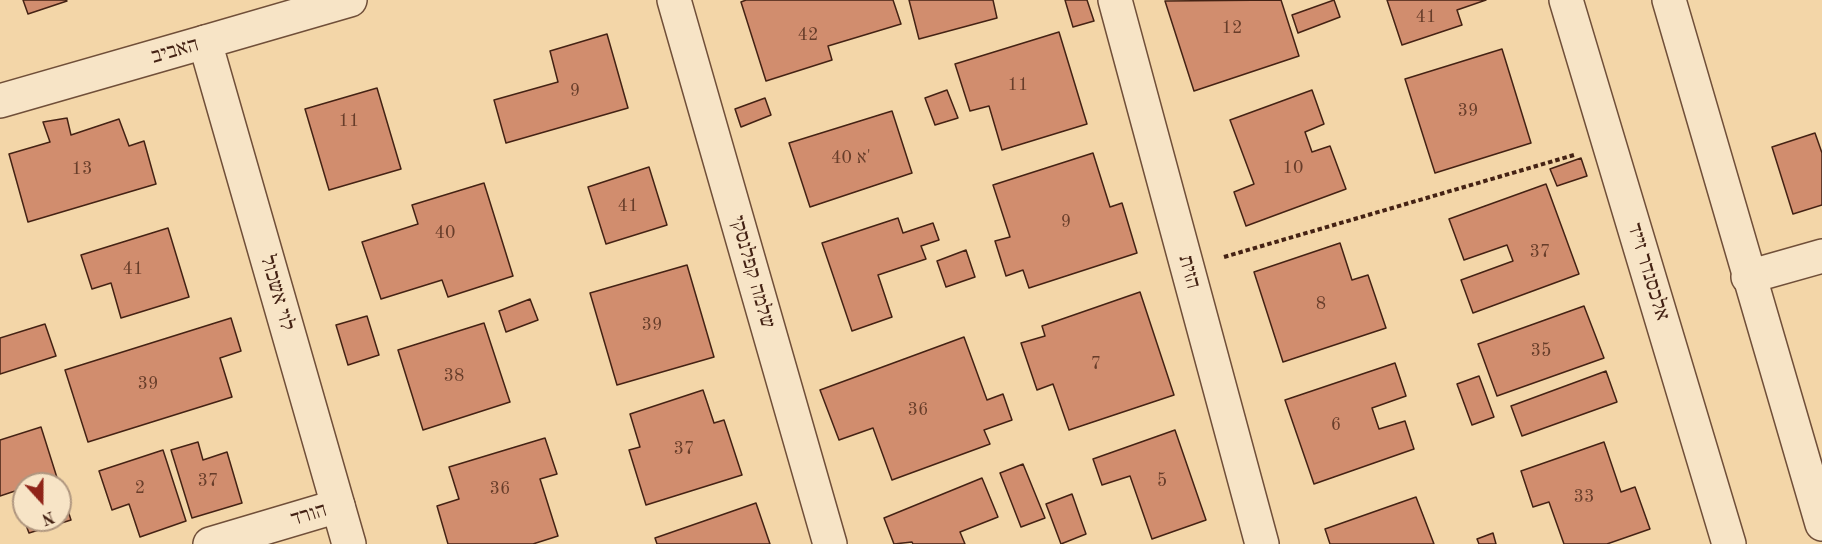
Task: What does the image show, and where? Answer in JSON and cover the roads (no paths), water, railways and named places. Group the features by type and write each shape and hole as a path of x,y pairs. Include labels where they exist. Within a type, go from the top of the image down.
{"street":[{"name":"האביב","path":"0,101 350,0"},
{"name":"שלמה קפלנסקי","path":"674,0 830,544"},
{"name":"הזית","path":"1115,0 1262,544"},
{"name":"אלכסנדר זייד","path":"1566,0 1729,544"},
{"path":"1669,0 1748,277 1822,524"},
{"name":"לוי אשכול","path":"205,42 349,544"},
{"path":"1748,277 1822,256"},
{"name":"הורד","path":"210,544 338,506"}]}
